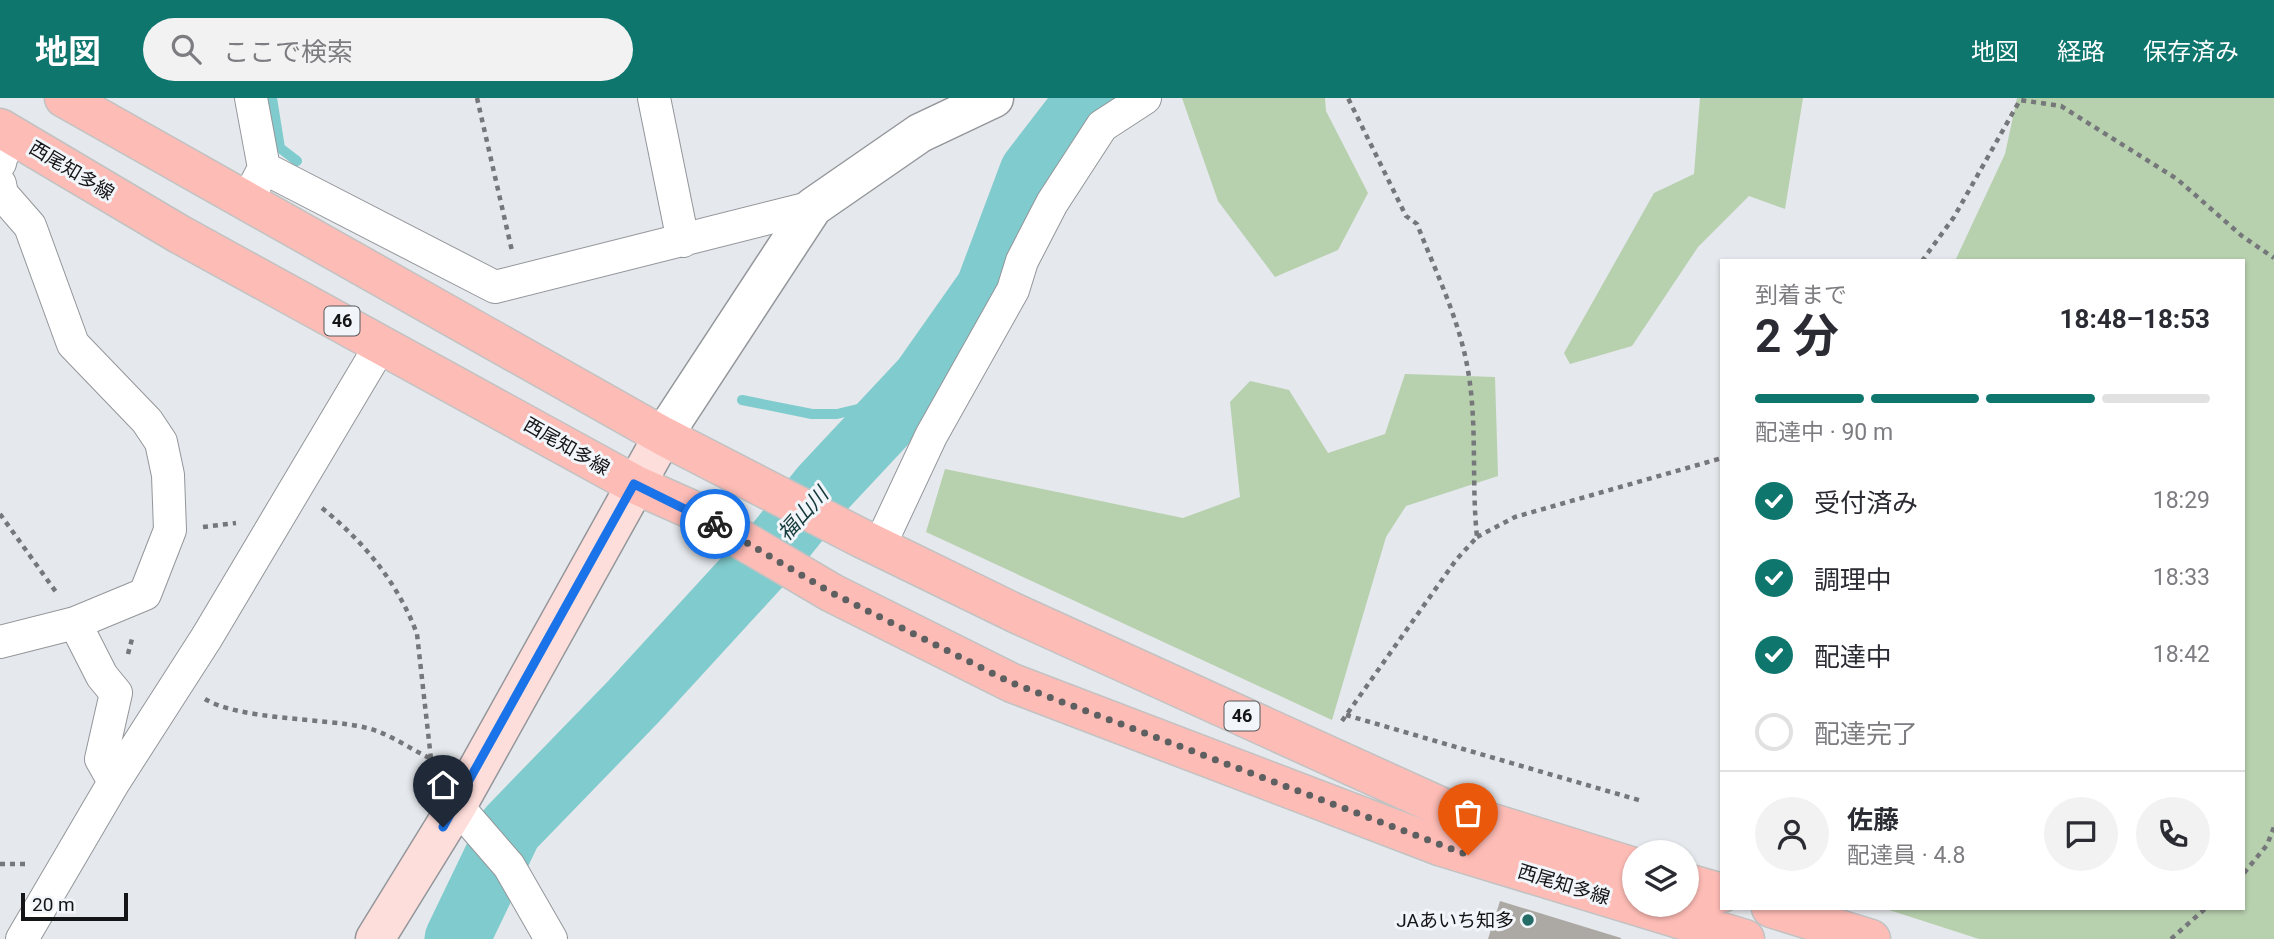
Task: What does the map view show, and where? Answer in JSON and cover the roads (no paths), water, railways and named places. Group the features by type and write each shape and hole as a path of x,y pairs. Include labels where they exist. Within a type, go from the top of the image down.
{"main road":[{"name":"西尾知多線","path":"64,98 256,184 663,436 870,543 1444,808 1622,863"},
{"name":"西尾知多線","path":"3,141 382,343 634,484 688,508 832,593 1012,683 1416,837 1745,939"},
{"path":"375,939 465,791 663,436"},
{"path":"1699,886 1720,892"},
{"path":"1777,910 1871,939"}],"street":[{"path":"251,98 256,184 495,287 813,207 920,133 994,98"},
{"path":"654,98 683,241"},
{"path":"870,543 1013,290 1022,261 1052,203 1102,126 1145,98"},
{"path":"0,184 2,194 30,226 73,344 147,421 161,442 167,475 170,530 145,594 75,623 0,642"},
{"path":"663,436 813,207"},
{"path":"22,939 114,782 178,683 382,343"},
{"path":"75,623 102,676 116,693 102,759 114,782"},
{"path":"465,791 485,837 509,866 551,939"}],"waterway":[{"path":"272,98 280,148 297,161"},
{"name":"福山川","path":"457,939 510,829 633,702 777,545 823,488 924,380 988,289 1032,172 1089,98"},
{"path":"742,400 812,414 837,414 908,397"}],"place":[{"name":"JAあいち知多","path":"1528,920"}]}
